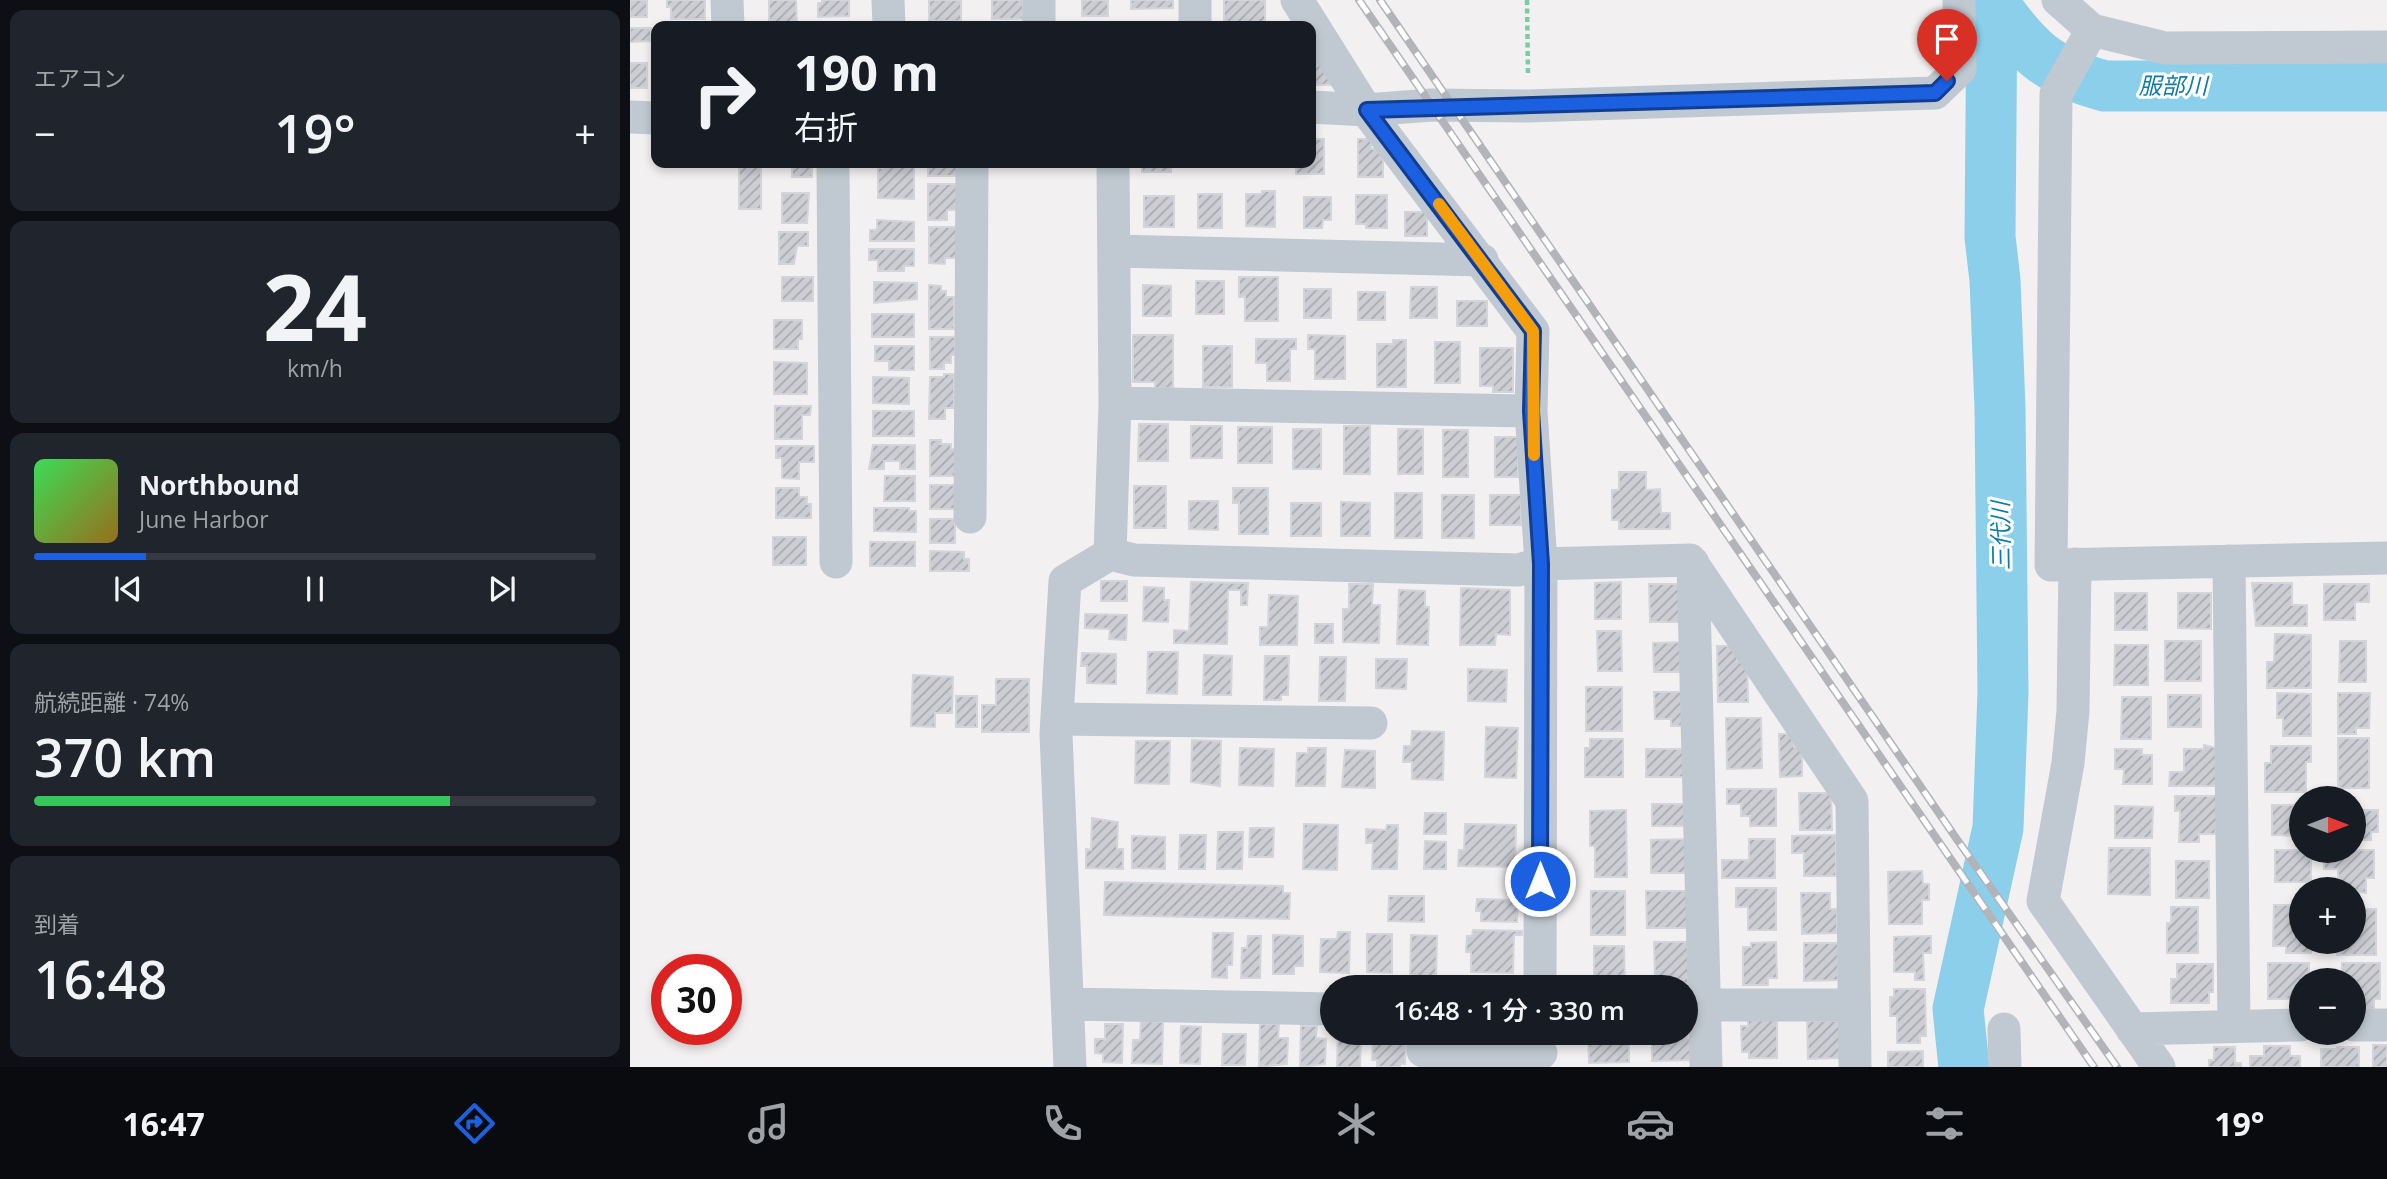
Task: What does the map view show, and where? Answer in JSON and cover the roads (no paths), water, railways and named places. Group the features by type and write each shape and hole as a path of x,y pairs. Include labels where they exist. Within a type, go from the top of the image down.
{"street":[{"path":"727,0 728,21"},
{"path":"888,0 889,21"},
{"path":"1039,0 1039,21"},
{"path":"1195,0 1195,21"},
{"path":"1297,0 1310,21"},
{"path":"1316,107 1367,110 1432,105 1528,106 1935,93 1960,69 1959,0"},
{"path":"2058,0 2088,37 2165,48 2387,47"},
{"path":"1316,30 1367,110 1533,331 1531,411 1541,564 1540,975"},
{"path":"2088,37 2056,94 2051,565 2387,558"},
{"path":"630,117 651,118"},
{"path":"833,168 836,562"},
{"path":"970,517 972,168"},
{"path":"1110,554 1115,403 1113,168"},
{"path":"1114,251 1482,260"},
{"path":"1115,403 1531,411"},
{"path":"1070,1067 1057,719 1065,581 1110,554 1134,560 1518,570 1541,564 1690,560 1852,801 1855,1067"},
{"path":"2229,561 2234,1026"},
{"path":"1693,563 1695,975"},
{"path":"2075,564 2073,711 2068,763 2043,901 2159,1067"},
{"path":"1057,719 1371,723"},
{"path":"1068,1004 1320,1009"},
{"path":"1698,1005 1854,1004"},
{"path":"1698,1022 1706,1067"},
{"path":"2132,1029 2289,1025"},
{"path":"2366,1025 2387,1025"},
{"path":"2004,1029 2005,1067"},
{"path":"1423,1045 1423,1051 1541,1051"}],"waterway":[{"name":"三代川","path":"1964,1067 1958,1009 1998,828 2003,693 2000,408 1995,280 1990,237 1992,0"},
{"name":"服部川","path":"1992,1 2016,33 2039,56 2067,73 2105,86 2387,86"}],"railway":[{"path":"1359,0 2094,1067"},
{"path":"1380,0 1956,838 2117,1067"}]}
